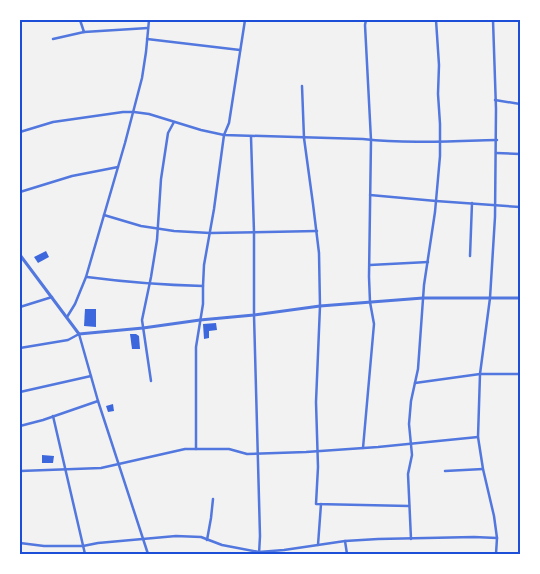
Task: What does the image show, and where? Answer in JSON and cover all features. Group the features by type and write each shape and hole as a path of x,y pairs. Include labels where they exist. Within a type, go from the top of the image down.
{"street":[{"path":"80,20 84,32"},
{"path":"66,317 75,304 86,277 134,112 142,78 149,20"},
{"path":"196,449 196,347 203,304 204,265 224,135 229,123 245,20"},
{"path":"363,448 374,324 370,302 370,140 366,20"},
{"path":"411,539 408,474 412,455 409,424 410,401 418,369 424,285 436,201 440,142 439,65 436,20"},
{"path":"493,20 496,140 495,205 490,298 480,374 478,436 494,516 497,538 496,554"},
{"path":"53,39 84,32 148,28"},
{"path":"147,39 240,50"},
{"path":"302,86 304,138 319,253 320,306 316,402 318,451 316,504 409,506"},
{"path":"495,100 520,104"},
{"path":"20,132 53,122 134,112 149,114 224,135 400,142 496,140"},
{"path":"151,381 142,320 150,284 158,228 160,188 168,133 174,122"},
{"path":"251,136 259,553"},
{"path":"496,153 520,154"},
{"path":"20,192 72,176 118,167"},
{"path":"370,195 520,207"},
{"path":"470,256 472,204"},
{"path":"104,215 132,224 174,231 210,233 317,231"},
{"path":"20,256 79,334 98,401 148,554"},
{"path":"370,265 428,262"},
{"path":"86,277 150,284 203,286"},
{"path":"20,308 52,297"},
{"path":"20,348 68,340 79,334 320,306 423,298 520,298"},
{"path":"414,383 480,374 520,374"},
{"path":"20,392 91,376"},
{"path":"20,426 98,401"},
{"path":"53,416 85,554"},
{"path":"20,472 101,468 184,449 229,449 247,454 318,451 411,444 478,436"},
{"path":"444,471 483,468"},
{"path":"207,540 213,499"},
{"path":"318,545 321,504"},
{"path":"21,554 20,542 44,546 84,546 176,536 201,537 222,545 259,553 345,541 497,538"},
{"path":"345,541 346,554"}],"building":[{"path":"46,251 49,257 38,263 34,257"},
{"path":"85,309 96,309 96,327 84,326"},
{"path":"216,323 217,330 209,331 209,338 204,339 203,324"},
{"path":"130,334 139,336 140,349 132,349"},
{"path":"113,404 114,411 108,412 106,406"},
{"path":"42,455 54,456 53,463 42,463"}]}
